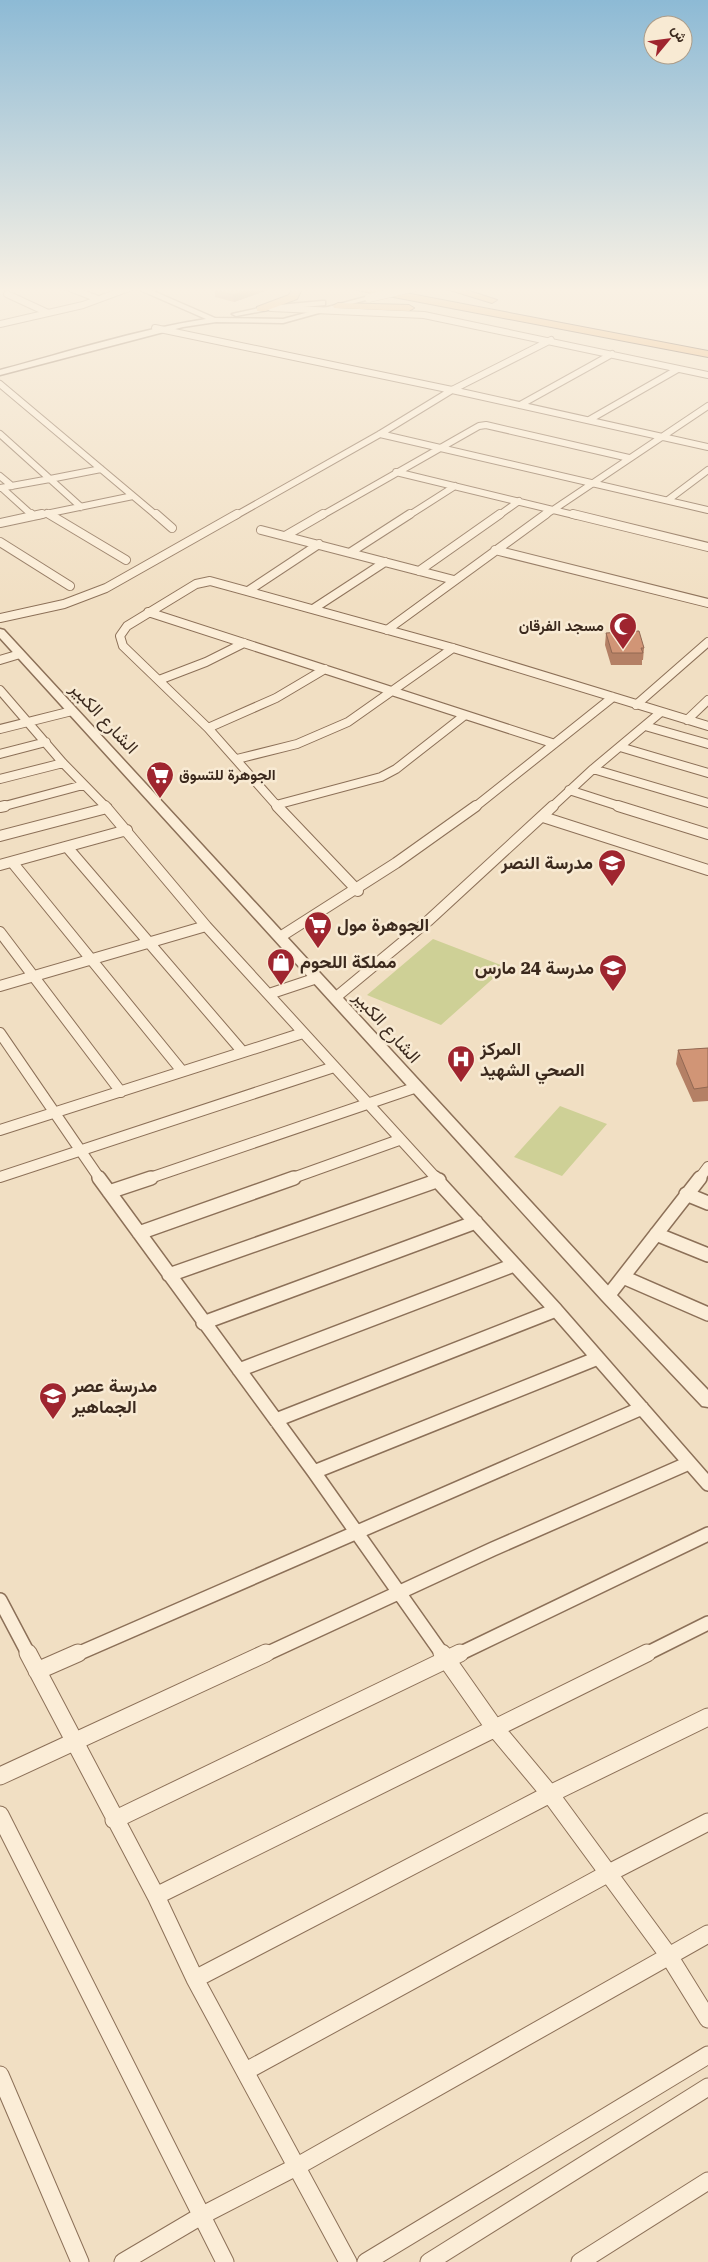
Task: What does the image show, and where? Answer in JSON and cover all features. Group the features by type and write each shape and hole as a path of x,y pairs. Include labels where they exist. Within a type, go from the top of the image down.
{"street":[{"path":"10,393 172,528"},
{"path":"0,618 64,604 106,588 380,434 448,393"},
{"path":"464,393 708,447"},
{"path":"520,405 542,393"},
{"path":"589,420 637,393"},
{"path":"387,630 553,509 708,406"},
{"path":"285,536 479,426 486,425 629,458"},
{"path":"0,434 81,506"},
{"path":"380,434 596,482 708,510"},
{"path":"0,447 12,444"},
{"path":"1,488 101,469"},
{"path":"668,500 708,470"},
{"path":"396,472 708,547"},
{"path":"0,476 12,486"},
{"path":"350,552 455,486"},
{"path":"1,488 33,516"},
{"path":"0,523 133,496"},
{"path":"419,571 519,501"},
{"path":"47,512 126,560"},
{"path":"262,530 454,580"},
{"path":"0,542 70,586"},
{"path":"248,590 319,544"},
{"path":"495,550 708,603"},
{"path":"313,609 384,562"},
{"path":"358,890 276,805 208,728 123,646 120,639 122,631 127,626 203,581 248,590 453,648 708,726"},
{"path":"148,612 552,743"},
{"name":"الشارع الكبير","path":"0,632 608,1296 708,1401"},
{"path":"636,705 708,642"},
{"path":"158,680 206,662 244,643"},
{"path":"237,759 296,744 324,734 348,722 453,648"},
{"path":"0,660 20,654"},
{"path":"208,728 270,701 325,669"},
{"path":"0,690 6,704 29,722 63,763 127,830 206,926 556,1310 708,1484"},
{"path":"280,938 358,890 465,814 552,743 613,697"},
{"path":"687,720 708,700"},
{"path":"0,729 72,711"},
{"path":"335,998 428,921 543,817 569,790 661,712"},
{"path":"276,805 382,777 396,769 465,715"},
{"path":"645,726 708,744"},
{"path":"0,754 46,742"},
{"path":"620,747 708,774"},
{"path":"0,779 63,763"},
{"path":"593,769 708,803"},
{"path":"0,807 83,784"},
{"path":"569,790 708,834"},
{"path":"0,836 107,808"},
{"path":"543,817 708,870"},
{"path":"0,865 127,830"},
{"path":"67,846 242,1051"},
{"path":"12,862 182,1072"},
{"path":"0,986 206,926"},
{"path":"0,932 121,1092"},
{"path":"269,994 317,978"},
{"path":"0,1033 56,1112 109,1192 203,1323 314,1472 494,1727 550,1794 669,1956 708,2019"},
{"path":"0,1130 242,1051 304,1033"},
{"path":"0,1177 334,1067"},
{"path":"109,1192 417,1087"},
{"path":"139,1233 400,1140"},
{"path":"608,1296 708,1167"},
{"path":"169,1275 438,1180"},
{"path":"686,1194 708,1203"},
{"path":"203,1323 476,1222"},
{"path":"656,1234 708,1255"},
{"path":"239,1370 514,1265"},
{"path":"623,1277 708,1314"},
{"path":"276,1420 556,1310"},
{"path":"314,1472 598,1358"},
{"path":"37,1671 642,1408"},
{"path":"0,1776 493,1549 689,1463"},
{"path":"114,1820 708,1534"},
{"path":"0,1600 114,1820 156,1896 195,1979 348,2262"},
{"path":"156,1896 494,1727 708,1623"},
{"path":"195,1979 550,1794 708,1717"},
{"path":"0,1815 225,2262"},
{"path":"246,2071 607,1874 708,1822"},
{"path":"123,2262 201,2216 296,2167 708,1934"},
{"path":"366,2262 708,2055"},
{"path":"0,2075 80,2262"},
{"path":"429,2262 708,2087"},
{"path":"580,2262 708,2181"}],"green space":[{"path":"433,939 506,967 441,1025 367,995"},
{"path":"560,1106 607,1124 562,1176 514,1157"}],"building":[{"path":"639,631 644,648 641,648 643,653 612,653 606,633"},
{"path":"708,1048 708,1087 694,1089 678,1050"}],"place":[{"name":"مسجد الفرقان","path":"623,650"},
{"name":"الجوهرة للتسوق","path":"160,799"},
{"name":"مدرسة النصر","path":"612,887"},
{"name":"الجوهرة مول","path":"318,949"},
{"name":"مملكة اللحوم","path":"281,986"},
{"name":"مدرسة 24 مارس","path":"613,992"},
{"name":"المركز الصحي الشهيد","path":"461,1083"},
{"name":"مدرسة عصر الجماهير","path":"53,1420"}]}
